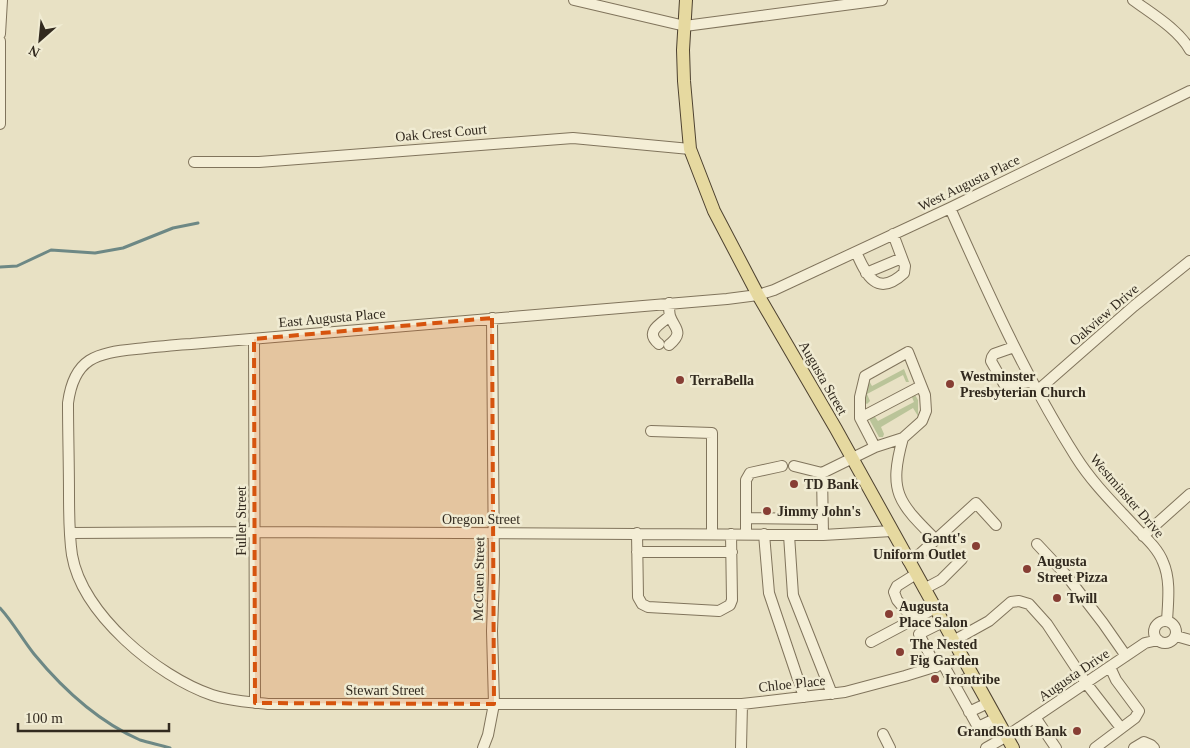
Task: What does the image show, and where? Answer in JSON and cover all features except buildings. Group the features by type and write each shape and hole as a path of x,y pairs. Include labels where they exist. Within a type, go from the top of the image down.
{"main road":[{"name":"Augusta Street","path":"686,0 684,81 690,149 714,211 758,295 836,428 851,459 1013,748"}],"street":[{"path":"0,34 2,0"},
{"path":"574,0 685,26 882,0"},
{"path":"1133,0 1176,33 1190,50"},
{"path":"0,41 0,124"},
{"name":"West Augusta Place","path":"758,295 774,290 950,208 1190,90"},
{"name":"Oak Crest Court","path":"194,162 259,162 573,138 690,149"},
{"name":"Westminster Drive","path":"950,208 1014,347 1076,458 1090,478 1152,545 1163,560 1167,571 1167,622"},
{"path":"856,252 868,276 878,283 890,283 904,273 905,266 893,234"},
{"path":"866,273 902,258"},
{"name":"Oakview Drive","path":"1037,391 1134,306 1190,261"},
{"name":"East Augusta Place","path":"70,533 68,402 70,389 79,370 90,360 104,352 758,295"},
{"path":"669,303 670,316 676,325 677,334 674,341 664,345 654,340 652,334 654,328 670,316"},
{"name":"McCuen Street","path":"483,748 488,735 494,704 492,631 494,533 492,318"},
{"name":"Fuller Street","path":"254,339 255,703"},
{"path":"1014,347 992,356 992,361 1004,384 1009,386 1032,381"},
{"path":"794,466 822,473 875,447 904,438 922,421 926,411 925,395 908,352 865,376 860,397 860,418 875,447"},
{"path":"860,418 920,386"},
{"path":"651,432 712,433 712,534"},
{"path":"904,438 896,469 899,495 908,512 935,540"},
{"path":"746,534 746,480 750,472 782,466"},
{"path":"822,473 823,535"},
{"path":"1143,536 1190,494"},
{"path":"908,561 919,554 976,503 996,525"},
{"path":"746,518 822,519"},
{"name":"Oregon Street","path":"70,533 823,535 892,531"},
{"name":"Stewart Street","path":"70,533 72,556 78,576 96,608 108,624 126,642 165,671 194,687 226,699 255,703 742,704"},
{"path":"637,534 638,597 642,604 648,607 719,611 730,605 732,600 732,534"},
{"path":"764,534 769,593 804,697"},
{"path":"789,535 793,595 832,694"},
{"path":"1038,544 1066,575 1126,656"},
{"path":"637,552 732,552"},
{"path":"924,589 940,580 962,559"},
{"path":"914,620 897,600 894,592 897,586 916,574"},
{"path":"953,641 981,626 1011,602 1026,602 1047,624 1086,683 1121,728"},
{"path":"871,642 935,608"},
{"path":"943,622 919,634 954,684 978,727 997,718"},
{"path":"1161,622 1167,622 1175,628 1176,636 1169,642 1163,643 1158,640 1155,628 1161,622"},
{"path":"1176,636 1190,640"},
{"name":"Augusta Drive","path":"986,748 1007,736 1145,643 1158,640"},
{"name":"Chloe Place","path":"742,704 845,692 963,658"},
{"path":"1095,748 1135,718 1139,711 1116,680 1110,667"},
{"path":"954,684 973,676"},
{"path":"969,712 988,703"},
{"path":"741,748 742,704"},
{"path":"1035,717 1056,748"},
{"path":"883,734 890,748"},
{"path":"1134,748 1144,742 1154,748"}],"highlighted area":[{"path":"492,318 494,704 255,703 254,339"}],"green space":[{"path":"904,369 909,382 906,382 903,375 867,394 870,401 867,404 864,402 868,379 872,386"},
{"path":"914,393 918,400 918,416 913,408 881,427 884,434 883,437 879,437 868,417 873,414 878,421 914,402 911,395"}],"waterway":[{"path":"0,267 17,266 51,250 95,253 123,248 173,228 198,223"},
{"path":"0,608 45,667 82,703 125,733 140,740 170,748"}],"place":[{"name":"TerraBella","path":"680,380"},
{"name":"Westminster Presbyterian Church","path":"950,384"},
{"name":"TD Bank","path":"794,484"},
{"name":"Jimmy John's","path":"767,511"},
{"name":"Gantt's Uniform Outlet","path":"976,546"},
{"name":"Augusta Street Pizza","path":"1027,569"},
{"name":"Twill","path":"1057,598"},
{"name":"Augusta Place Salon","path":"889,614"},
{"name":"The Nested Fig Garden","path":"900,652"},
{"name":"Irontribe","path":"935,679"},
{"name":"GrandSouth Bank","path":"1077,731"}]}
